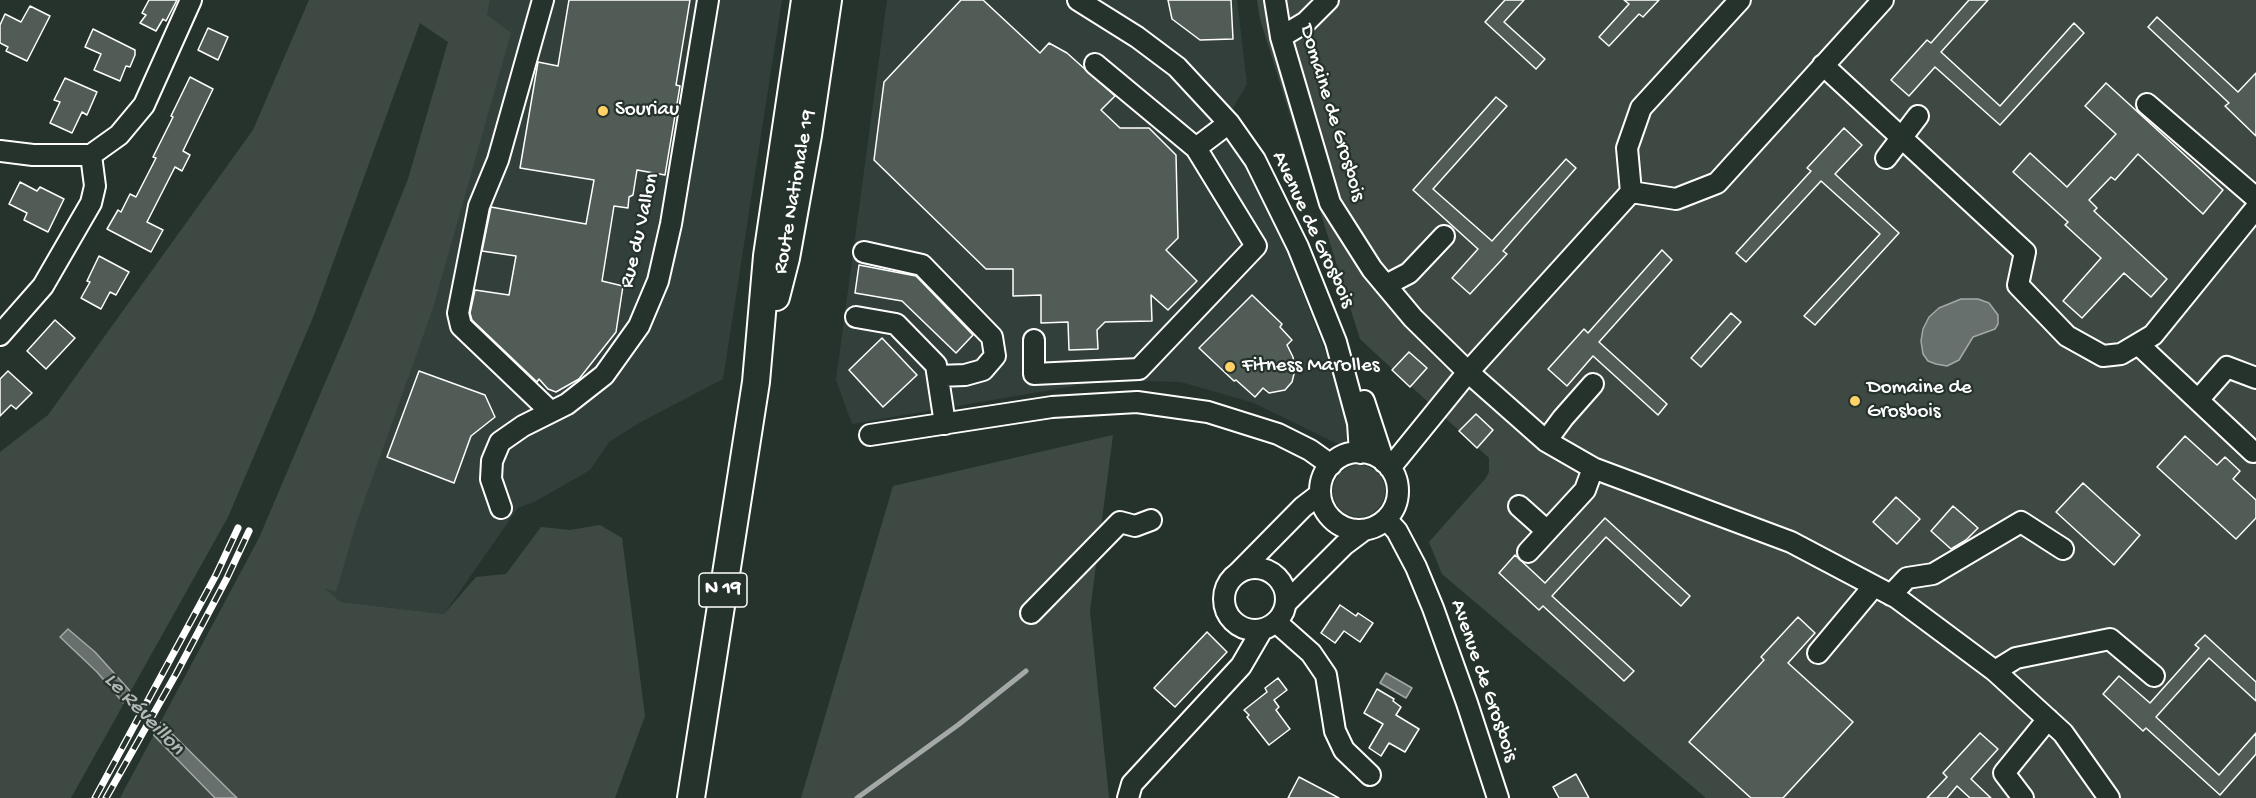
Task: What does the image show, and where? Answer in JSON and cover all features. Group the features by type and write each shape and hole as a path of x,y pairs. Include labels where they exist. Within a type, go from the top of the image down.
{"main road":[{"name":"Route Nationale 19","path":"691,798 756,382 767,256 805,0"},
{"name":"Route Nationale 19","path":"756,382 786,258 828,0"}],"street":[{"path":"0,151 33,155 91,154 119,135 144,105 191,0"},
{"path":"543,0 498,160 479,206 458,313 461,326 551,412"},
{"name":"Rue du Vallon","path":"501,508 491,479 492,460 500,442 523,426 567,404 604,375 639,326 658,281 671,224 708,0"},
{"name":"Avenue de Grosbois","path":"1078,0 1177,67 1229,123 1255,160 1298,247 1336,342 1358,423 1360,453"},
{"name":"Domaine de Grosbois","path":"1275,0 1281,37 1330,203 1372,269 1413,318 1468,372 1546,441 1593,468 1791,542 1883,590 1995,671 2048,719 2063,733 2109,798"},
{"path":"1281,37 1306,22 1328,0"},
{"path":"1387,465 1631,192 1627,148 1641,108 1740,0"},
{"path":"1631,192 1676,199 1717,183 1882,0"},
{"path":"1034,340 1034,374 1139,369 1256,246 1196,148 1095,64"},
{"path":"1823,64 2025,252 2018,285 2067,336 2103,356 2121,354 2153,335 2256,208"},
{"path":"2147,104 2256,198"},
{"path":"1886,158 1918,116"},
{"path":"1196,148 1229,123"},
{"path":"0,335 44,286 90,202 95,186 91,154"},
{"path":"1386,285 1409,273 1444,236"},
{"path":"864,252 922,265 992,337 995,356 983,370 964,375 938,376"},
{"path":"856,317 896,324 936,365 945,424"},
{"name":"Avenue de Grosbois","path":"1336,342 1353,369 1387,465"},
{"path":"2138,344 2253,452"},
{"path":"2198,400 2227,367 2256,378"},
{"path":"1546,441 1593,384"},
{"path":"870,435 1052,407 1137,402 1208,412 1278,434 1310,450 1330,465"},
{"path":"1286,603 1344,545 1364,530 1386,519 1396,503 1398,494 1395,476 1387,465 1368,454 1360,453 1339,458 1330,465 1324,474 1320,494 1323,506 1330,517 1340,525 1352,530 1364,530"},
{"path":"1528,552 1585,490 1593,468"},
{"path":"1320,494 1303,507 1232,579 1225,591 1224,601 1227,612 1241,627 1252,630 1269,626 1311,652 1326,675 1335,731 1344,750 1370,775"},
{"path":"1519,506 1547,531"},
{"name":"Avenue de Grosbois","path":"1386,519 1397,531 1416,567 1433,608 1498,798"},
{"path":"1031,613 1120,522 1135,525 1151,520"},
{"path":"1818,653 1883,590 1907,578 1933,574 2020,522 2063,549"},
{"path":"1128,798 1131,784 1241,666 1269,626 1285,610 1282,584 1268,570 1249,568 1239,572 1232,579"},
{"path":"1995,671 2016,658 2110,639 2154,676"},
{"path":"2023,798 2004,773 2048,719"}],"shaded area":[{"path":"309,0 490,0 487,15 511,33 433,308 356,524 336,592 325,588 340,602 444,614 476,577 506,574 541,527 570,530 600,525 622,538 645,716 615,798 120,798 259,538 348,329 408,179 448,42 420,23 314,315 228,517 71,798 0,798 0,452 48,415 253,130"},
{"path":"490,0 782,0 723,379 639,423 609,442 590,470 536,501 518,508 444,614 339,602 323,586 436,223"},
{"path":"887,0 1237,0 1247,84 1220,130 1265,195 1335,377 1351,426 1342,446 1254,403 1181,382 1109,380 852,424 836,380"},
{"name":"Domaine de Grosbois","path":"1257,0 2256,0 2256,798 1706,798 1442,574 1429,542 1486,478 1489,472 1489,458 1442,415 1444,387 1429,403 1360,339 1260,19"},
{"path":"1113,435 1090,611 1109,798 801,798 893,486"},
{"path":"1354,465 1364,465 1378,472 1385,491 1378,510 1364,517 1354,517 1344,513 1337,506 1333,496 1333,486 1337,476 1344,469"}],"water":[{"path":"1961,299 1978,299 1989,303 1998,315 1998,324 1995,329 1973,337 1959,360 1947,366 1928,361 1923,354 1921,341 1923,329 1929,317 1939,308"},
{"name":"Le Réveillon","path":"68,629 95,652 140,702 237,798 215,798 131,712 97,672 60,637"},
{"path":"1386,673 1412,688 1406,698 1380,683"}],"pier":[{"path":"132,688 162,719 152,737 122,706"}],"building":[{"path":"149,0 177,0 166,21 163,19 156,31 140,23 146,15 142,13"},
{"path":"569,0 690,0 676,85 680,86 665,175 637,170 633,195 629,197 628,208 614,206 602,281 623,286 616,332 579,379 556,392 548,389 539,379 537,382 472,320 470,313 475,290 509,295 516,256 482,251 491,207 586,224 594,180 520,168 538,62 558,66"},
{"path":"961,0 983,0 1040,53 1049,43 1067,53 1115,96 1101,110 1120,128 1149,128 1176,155 1178,238 1166,250 1197,281 1168,310 1151,295 1152,321 1105,322 1097,330 1098,349 1069,350 1068,322 1041,323 1041,295 1013,296 1013,269 986,269 874,160 884,82"},
{"path":"1168,0 1231,0 1233,39 1200,40 1172,19"},
{"path":"1505,0 1524,0 1504,22 1545,59 1536,69 1485,22"},
{"path":"1624,0 1659,0 1643,17 1639,14 1609,46 1599,37 1629,4"},
{"path":"1969,0 1988,0 1941,52 2000,106 2074,23 2084,33 2000,125 1935,67 1909,96 1891,80 1927,40 1931,43"},
{"path":"30,6 50,16 27,61 6,51 8,47 0,43 0,25 5,14 21,22"},
{"path":"2157,17 2238,92 2256,73 2256,136 2225,106 2229,103 2148,27"},
{"path":"208,28 228,37 218,60 198,50"},
{"path":"93,29 135,50 130,67 126,66 120,81 94,70 101,54 85,47"},
{"path":"190,77 213,89 183,151 190,155 182,171 175,167 147,222 163,230 151,252 107,229 118,210 121,212 130,194 136,197 156,158 153,157"},
{"path":"65,78 97,92 87,115 82,112 72,133 50,123 60,102 54,100"},
{"path":"2106,83 2223,190 2203,214 2138,154 2115,180 2111,177 2089,200 2097,208 2094,211 2167,279 2151,297 2124,273 2082,318 2063,301 2101,258 2065,225 2068,222 2013,172 2030,153 2067,187 2116,134 2085,106"},
{"path":"1496,97 1507,106 1433,189 1492,241 1566,159 1576,168 1503,251 1507,254 1470,294 1452,278 1478,249 1413,190"},
{"path":"1844,128 1862,145 1835,174 1899,233 1815,325 1804,316 1880,234 1821,181 1746,262 1736,253 1811,171 1807,168"},
{"path":"20,182 37,191 40,187 64,199 48,232 24,220 27,213 9,204"},
{"path":"1662,250 1672,260 1599,342 1667,404 1658,415 1593,356 1567,386 1548,369 1584,329 1588,333"},
{"path":"99,256 129,272 116,295 110,292 101,309 81,298 90,282 87,281"},
{"path":"859,265 916,276 973,335 956,353 902,301 855,293"},
{"path":"1252,295 1282,324 1280,327 1292,340 1287,345 1293,357 1295,370 1292,382 1285,390 1269,393 1263,388 1255,397 1199,348"},
{"path":"1731,313 1741,322 1701,367 1691,358"},
{"path":"55,320 75,338 46,369 27,351"},
{"path":"882,338 917,375 883,407 849,370"},
{"path":"1409,352 1427,368 1410,387 1392,370"},
{"path":"8,371 32,393 16,409 11,405 0,416 0,379"},
{"path":"419,371 485,395 495,417 471,436 454,483 387,457"},
{"path":"1476,414 1493,430 1477,448 1459,431"},
{"path":"2185,436 2217,465 2225,457 2240,471 2233,479 2256,500 2256,518 2236,539 2157,467"},
{"path":"2083,483 2140,535 2114,565 2056,512"},
{"path":"1896,497 1920,519 1897,544 1873,522"},
{"path":"1953,506 1978,528 1966,540 1951,549 1931,531"},
{"path":"1605,518 1690,596 1681,606 1606,537 1552,596 1634,671 1624,681 1543,606 1539,610 1499,573 1515,555 1545,583"},
{"path":"1340,605 1356,616 1358,613 1373,623 1360,642 1344,631 1335,643 1321,633"},
{"path":"1798,617 1815,633 1788,663 1853,722 1783,798 1751,798 1689,742 1764,660 1761,657"},
{"path":"1207,632 1227,652 1175,707 1154,688"},
{"path":"2205,635 2256,682 2256,701 2209,658 2156,717 2219,775 2256,733 2256,754 2220,795 2146,728 2143,731 2103,694 2119,676 2150,703 2199,648 2195,645"},
{"path":"1278,678 1287,690 1274,700 1279,707 1276,710 1290,729 1269,745 1244,710 1267,692 1265,688"},
{"path":"1377,689 1394,699 1393,701 1401,707 1396,715 1419,729 1405,752 1389,743 1381,756 1369,748 1383,724 1364,713"},
{"path":"1980,733 1998,749 1971,779 1991,798 1970,798 1957,786 1947,798 1927,798 1947,777 1943,773"},
{"path":"1576,774 1589,798 1559,798 1553,787"},
{"path":"1299,777 1339,798 1288,798"}],"waterway":[{"path":"857,798 958,725 1026,671"}],"railway":[{"path":"95,798 216,575 238,528"},
{"path":"106,798 176,674 249,531"}],"place":[{"name":"Souriau","path":"603,111"},
{"name":"Fitness Marolles","path":"1230,367"},
{"name":"Domaine de Grosbois","path":"1855,401"}]}
